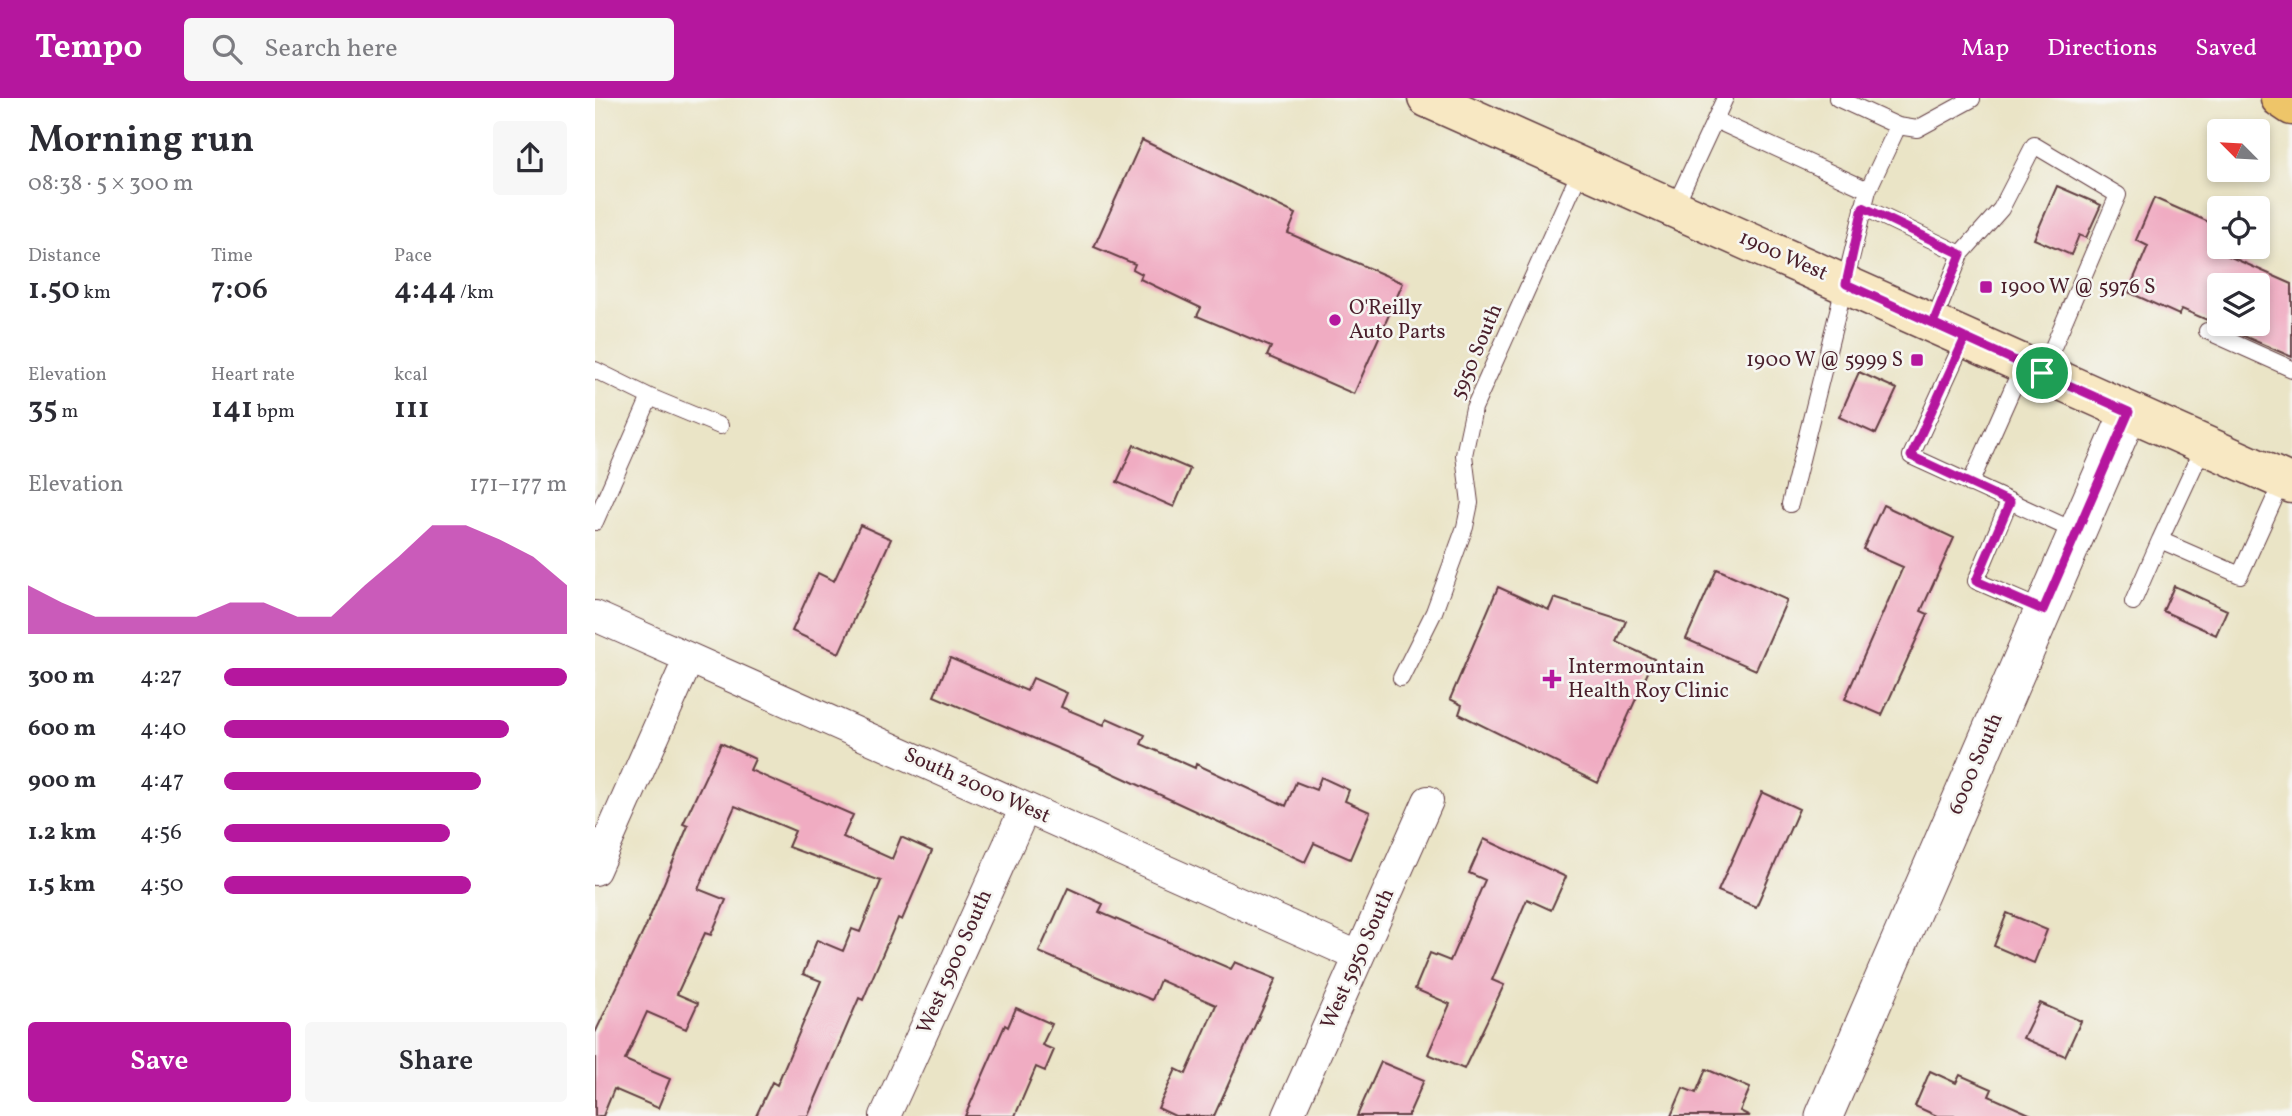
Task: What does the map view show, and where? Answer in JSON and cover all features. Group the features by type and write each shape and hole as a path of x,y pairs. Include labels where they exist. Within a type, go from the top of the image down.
{"highway":[{"path":"2280,98 2292,106"}],"main road":[{"name":"1900 West","path":"1427,98 2287,482"}],"street":[{"name":"6000 South","path":"1823,1116 2129,412"},
{"name":"South 2000 West","path":"595,616 1358,956"},
{"path":"595,870 689,658"},
{"name":"West 5950 South","path":"1288,1116 1428,801"},
{"name":"West 5900 South","path":"885,1116 1025,808"}],"lane":[{"path":"1674,208 1725,98"},
{"path":"1837,98 1898,126 1917,130 1972,99"},
{"path":"1715,120 1868,190"},
{"path":"1790,504 1863,207 1868,190 1898,126"},
{"path":"1970,484 2033,368 2118,195 2034,145 2001,209 1961,254 1949,330 1911,456 1970,484 2077,532"},
{"name":"5950 South","path":"1401,678 1434,612 1465,527 1470,503 1464,455 1473,408 1582,167"},
{"path":"1863,207 1961,254"},
{"path":"2218,336 2292,369"},
{"path":"595,370 650,397 720,426"},
{"path":"595,522 650,397"},
{"path":"2133,602 2204,445"},
{"path":"2161,540 2240,575 2287,482"},
{"path":"2010,502 1976,581 2043,610"}],"building":[{"path":"1142,140 1296,214 1288,233 1403,283 1354,394 1267,356 1271,347 1197,316 1201,308 1140,279 1142,274 1133,269 1135,264 1094,247"},
{"path":"2057,186 2101,205 2086,238 2079,235 2071,255 2034,239"},
{"path":"2154,198 2207,221 2207,259 2235,259 2267,273 2207,273 2207,320 2182,309 2179,315 2128,292 2148,246 2136,240"},
{"path":"2270,274 2292,284 2292,357 2244,336 2270,336"},
{"path":"1859,372 1897,389 1876,434 1839,417"},
{"path":"1134,445 1190,469 1174,507 1117,482"},
{"path":"1883,505 1954,538 1921,611 1928,614 1882,715 1845,699 1903,567 1863,549"},
{"path":"860,525 891,539 839,653 792,631 818,573 834,581"},
{"path":"1717,569 1787,600 1756,670 1686,639"},
{"path":"2174,586 2227,610 2216,635 2163,611"},
{"name":"Intermountain Health Roy Clinic","path":"1498,587 1549,610 1554,598 1626,621 1617,642 1654,659 1598,783 1459,714 1462,705 1450,699"},
{"path":"950,658 1027,691 1033,678 1067,693 1061,707 1104,725 1107,718 1145,735 1141,744 1195,768 1196,764 1286,806 1296,782 1316,790 1321,777 1349,790 1345,801 1370,812 1350,859 1314,843 1305,862 1087,761 934,696"},
{"path":"721,743 755,759 750,770 853,815 843,837 892,859 901,837 932,851 902,920 898,918 863,1000 859,998 808,1116 756,1116 772,1082 777,1085 821,981 803,974 817,940 843,951 852,929 860,932 881,881 788,847 795,831 735,806 698,889 726,900 711,935 705,933 677,994 698,1003 686,1029 647,1012 625,1060 670,1079 658,1108 614,1089 603,1116 595,1116 595,1033 646,926 688,826 683,824"},
{"path":"1762,792 1799,809 1756,907 1718,891"},
{"path":"1484,839 1566,877 1551,910 1527,899 1492,980 1504,985 1464,1069 1428,1054 1450,1004 1415,989 1430,953 1450,961 1485,880 1469,873"},
{"path":"1068,888 1103,904 1099,912 1231,969 1235,962 1276,979 1214,1116 1175,1116 1158,1108 1176,1069 1186,1074 1216,1005 1160,980 1152,1000 1039,952"},
{"path":"2007,913 2047,930 2034,963 1994,946"},
{"path":"2040,1003 2081,1021 2065,1056 2023,1038"},
{"path":"1016,1008 1052,1024 1042,1045 1054,1050 1045,1071 1036,1067 1015,1116 965,1116 1005,1025 1008,1027"},
{"path":"1381,1062 1424,1080 1408,1116 1357,1116"},
{"path":"1706,1069 1750,1088 1740,1111 1750,1116 1671,1116 1683,1088 1696,1093"},
{"path":"1930,1071 1956,1083 1960,1075 1992,1089 1989,1096 2034,1116 1937,1116 1915,1106"}],"place":[{"name":"1900 W @ 5976 S","path":"1986,287"},
{"name":"O'Reilly Auto Parts","path":"1335,320"},
{"name":"1900 W @ 5999 S","path":"1917,360"},
{"name":"Intermountain Health Roy Clinic","path":"1552,679"}],"route":[{"path":"2042,373 1965,338 1846,284 1863,207 1961,254 1933,323 1965,338 1911,456 2010,502 1976,581 2043,610 2129,412 2042,373"}]}
